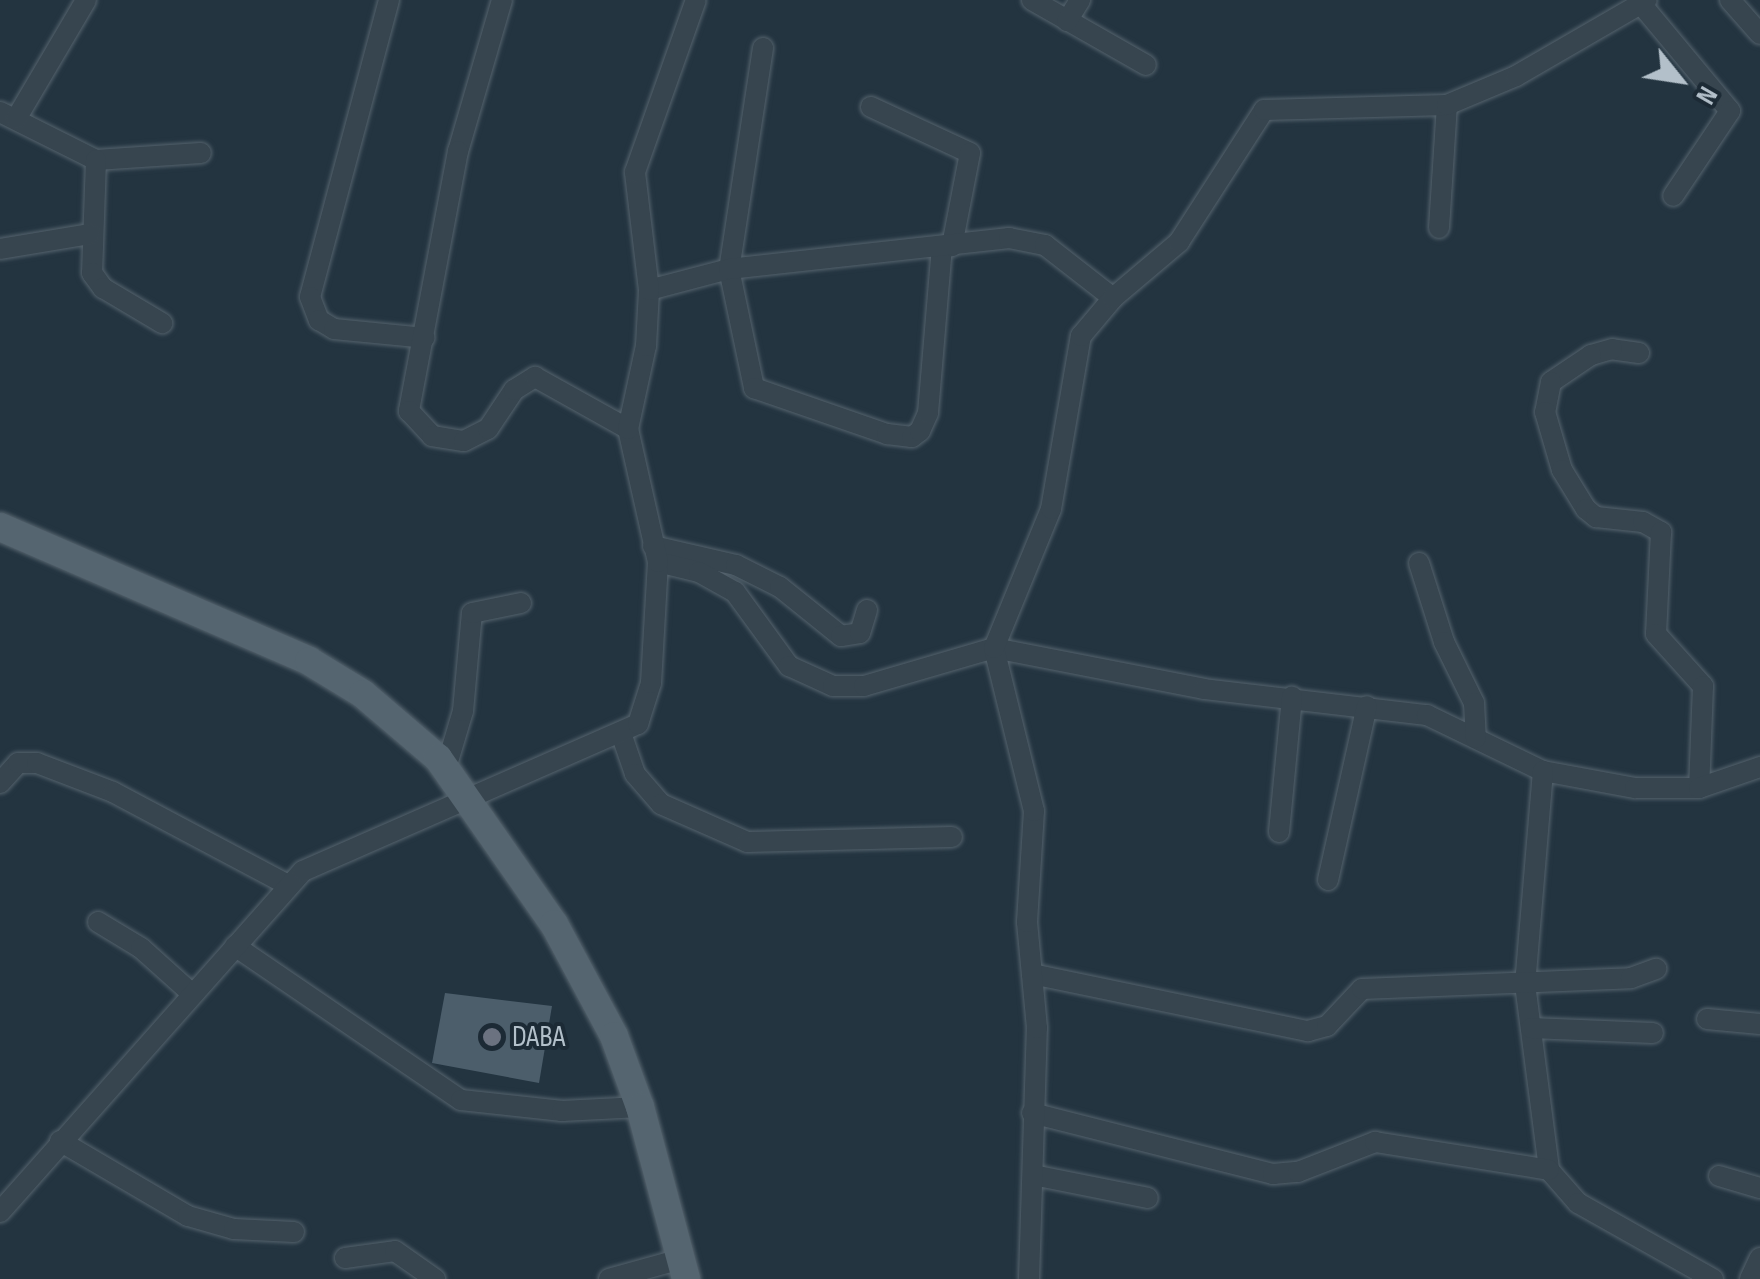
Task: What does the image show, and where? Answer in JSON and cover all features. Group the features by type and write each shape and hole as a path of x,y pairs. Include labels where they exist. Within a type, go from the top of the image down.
{"main road":[{"path":"0,527 309,662 363,694 446,768 573,958 640,1107 683,1269"}],"street":[{"path":"86,0 8,116 96,160 200,153"},
{"path":"389,0 310,297 320,320 334,329 425,338"},
{"path":"502,0 458,151 409,411 432,436 464,440 488,429 514,390 535,377 628,430"},
{"path":"0,1212 288,884 326,858 468,796 622,736 646,708 656,554 628,430 646,346 649,290 637,154 696,0"},
{"path":"1032,0 1146,65"},
{"path":"1067,21 1080,0"},
{"path":"1730,0 1760,34"},
{"path":"1030,1279 1037,1028 1032,974 1032,784 994,648 1051,508 1074,353 1113,298 1179,242 1264,110 1447,105 1516,76 1644,2 1730,112 1673,196"},
{"path":"763,48 730,270 754,388 773,400 912,437 928,412 948,246 970,154 871,106"},
{"path":"1439,228 1447,105"},
{"path":"96,160 90,234 97,282 162,324"},
{"path":"0,249 90,234"},
{"path":"649,290 730,270 1008,238 1038,242 1113,298"},
{"path":"1638,354 1612,349 1591,355 1551,382 1545,412 1562,470 1586,509 1596,518 1643,522 1661,532 1656,634 1703,686 1699,788"},
{"path":"656,554 728,587 788,666 833,686 864,686 994,648 1204,689 1428,715 1543,771 1658,791 1699,788 1760,767"},
{"path":"656,554 736,565 758,576 841,636 860,633 867,610"},
{"path":"1419,563 1444,642 1474,703 1476,738"},
{"path":"446,768 462,711 472,613 520,603"},
{"path":"1279,832 1292,697"},
{"path":"1328,880 1366,706"},
{"path":"622,736 648,792 676,814 758,845 952,837"},
{"path":"0,783 18,762 37,763 113,792 288,884"},
{"path":"1543,771 1525,984 1548,1170 1578,1202 1713,1279"},
{"path":"98,922 141,948 190,992"},
{"path":"235,946 398,1062 460,1100 562,1111 640,1107"},
{"path":"1032,974 1308,1032 1326,1026 1362,989 1631,978 1656,969"},
{"path":"1708,1018 1760,1024"},
{"path":"1531,1028 1653,1033"},
{"path":"1032,1113 1274,1174 1298,1172 1375,1142 1548,1170"},
{"path":"60,1141 188,1216 234,1229 294,1232"},
{"path":"1034,1175 1148,1198"},
{"path":"1719,1176 1760,1188"},
{"path":"345,1258 395,1251 434,1279"},
{"path":"1750,1279 1760,1258"},
{"path":"608,1279 683,1269"}],"building":[{"name":"DABA","path":"445,993 552,1006 539,1083 432,1063"}],"place":[{"name":"DABA","path":"492,1037"}]}
